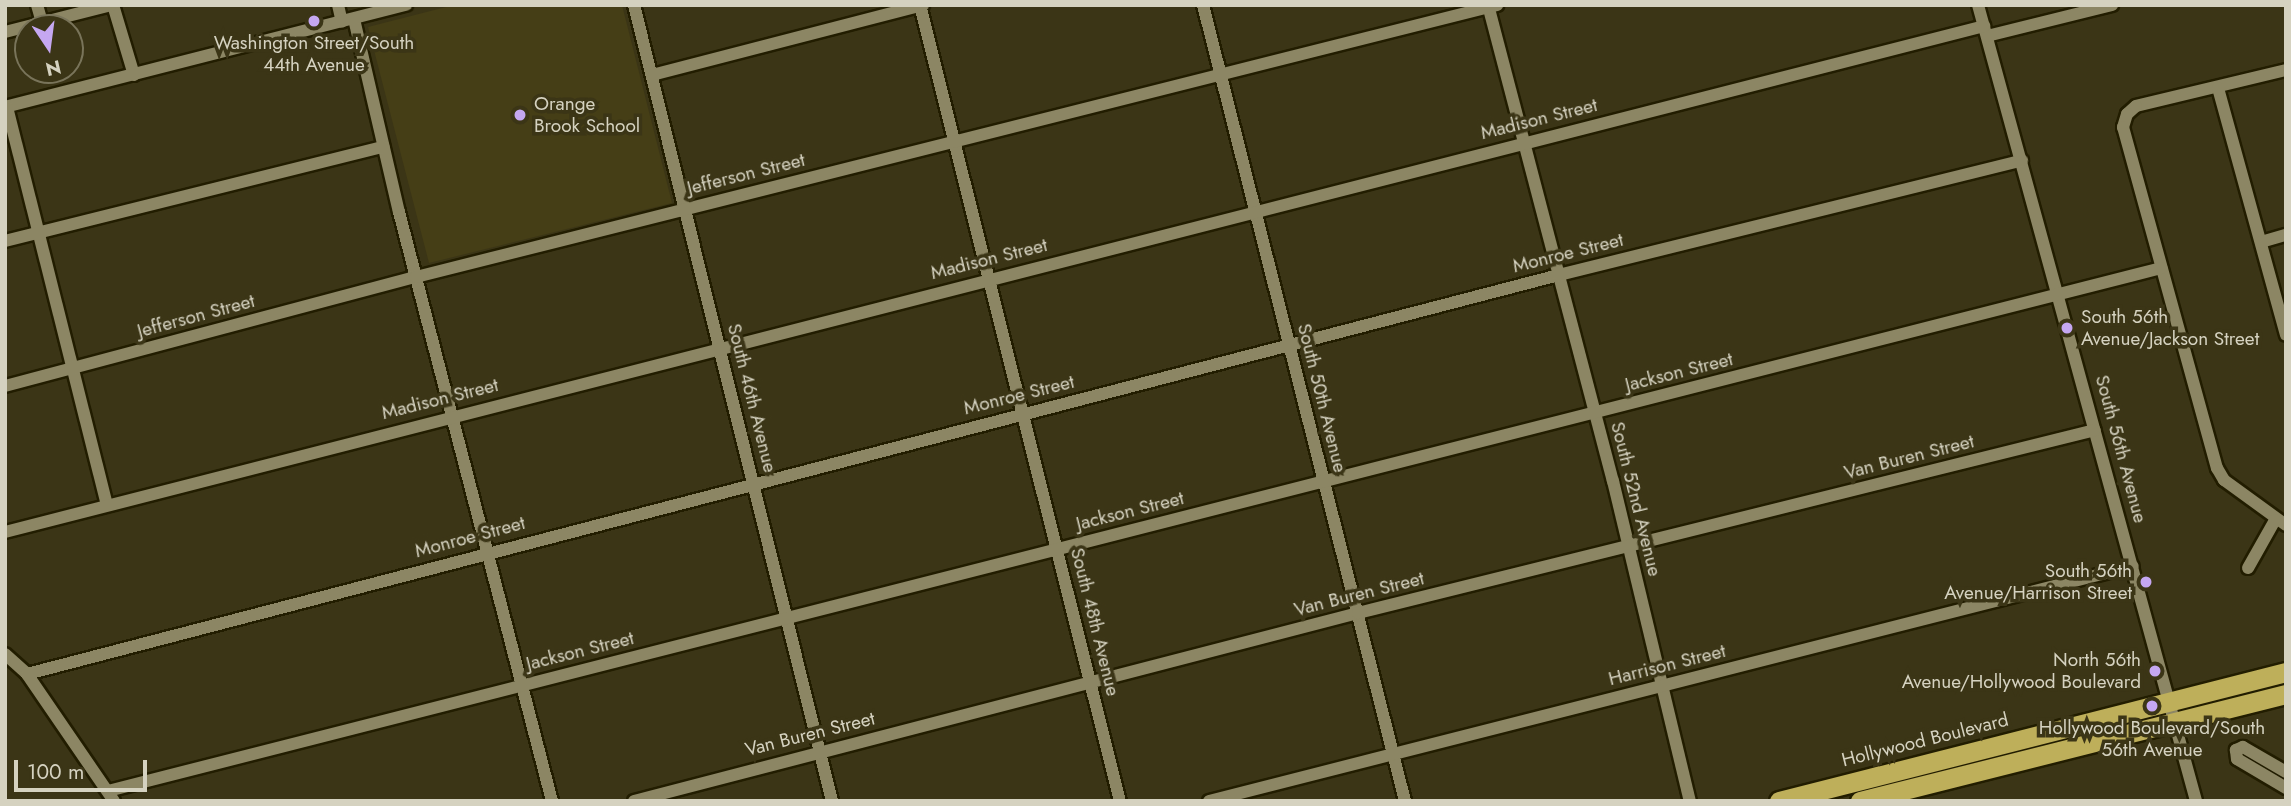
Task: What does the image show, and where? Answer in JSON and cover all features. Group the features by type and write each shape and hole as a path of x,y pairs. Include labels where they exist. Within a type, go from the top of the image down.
{"highway":[{"name":"Hollywood Boulevard","path":"1779,801 2286,672"},
{"path":"1860,801 2286,694"}],"street":[{"path":"75,14 112,5 134,75"},
{"path":"338,5 348,20 383,147 485,552 552,801"},
{"path":"107,505 6,107 406,5"},
{"name":"South 46th Avenue","path":"634,5 832,801"},
{"path":"652,75 921,5"},
{"name":"South 48th Avenue","path":"921,5 1120,801"},
{"name":"South 50th Avenue","path":"1203,5 1405,801"},
{"name":"South 56th Avenue","path":"1978,5 2061,295 2196,801"},
{"name":"Madison Street","path":"5,532 1524,142 1985,31 2112,5"},
{"name":"Jefferson Street","path":"5,386 416,276 1491,6"},
{"name":"South 52nd Avenue","path":"1491,6 1690,801"},
{"path":"2248,568 2280,522 2224,480 2217,468 2123,127 2127,114 2136,106 2286,71"},
{"path":"2218,88 2286,335"},
{"path":"5,241 383,147"},
{"name":"Monroe Street","path":"27,674 485,552 1559,275 2022,160"},
{"path":"2261,243 2286,235"},
{"name":"Jackson Street","path":"111,796 521,686 2161,268"},
{"name":"Van Buren Street","path":"634,801 820,751 1092,686 1358,614 2095,430"},
{"name":"Harrison Street","path":"1209,801 2133,566"},
{"path":"5,654 27,674 111,796"},
{"path":"2286,772 2243,747 2236,750 2237,759 2286,788"}],"shaded area":[{"name":"Orange Brook School","path":"454,5 622,5 672,203 429,263 368,27"}],"place":[{"name":"Washington Street/South 44th Avenue","path":"314,21"},
{"name":"Orange Brook School","path":"520,115"},
{"name":"South 56th Avenue/Jackson Street","path":"2067,328"},
{"name":"South 56th Avenue/Harrison Street","path":"2146,582"},
{"name":"North 56th Avenue/Hollywood Boulevard","path":"2155,671"},
{"name":"Hollywood Boulevard/South 56th Avenue","path":"2152,706"}]}
